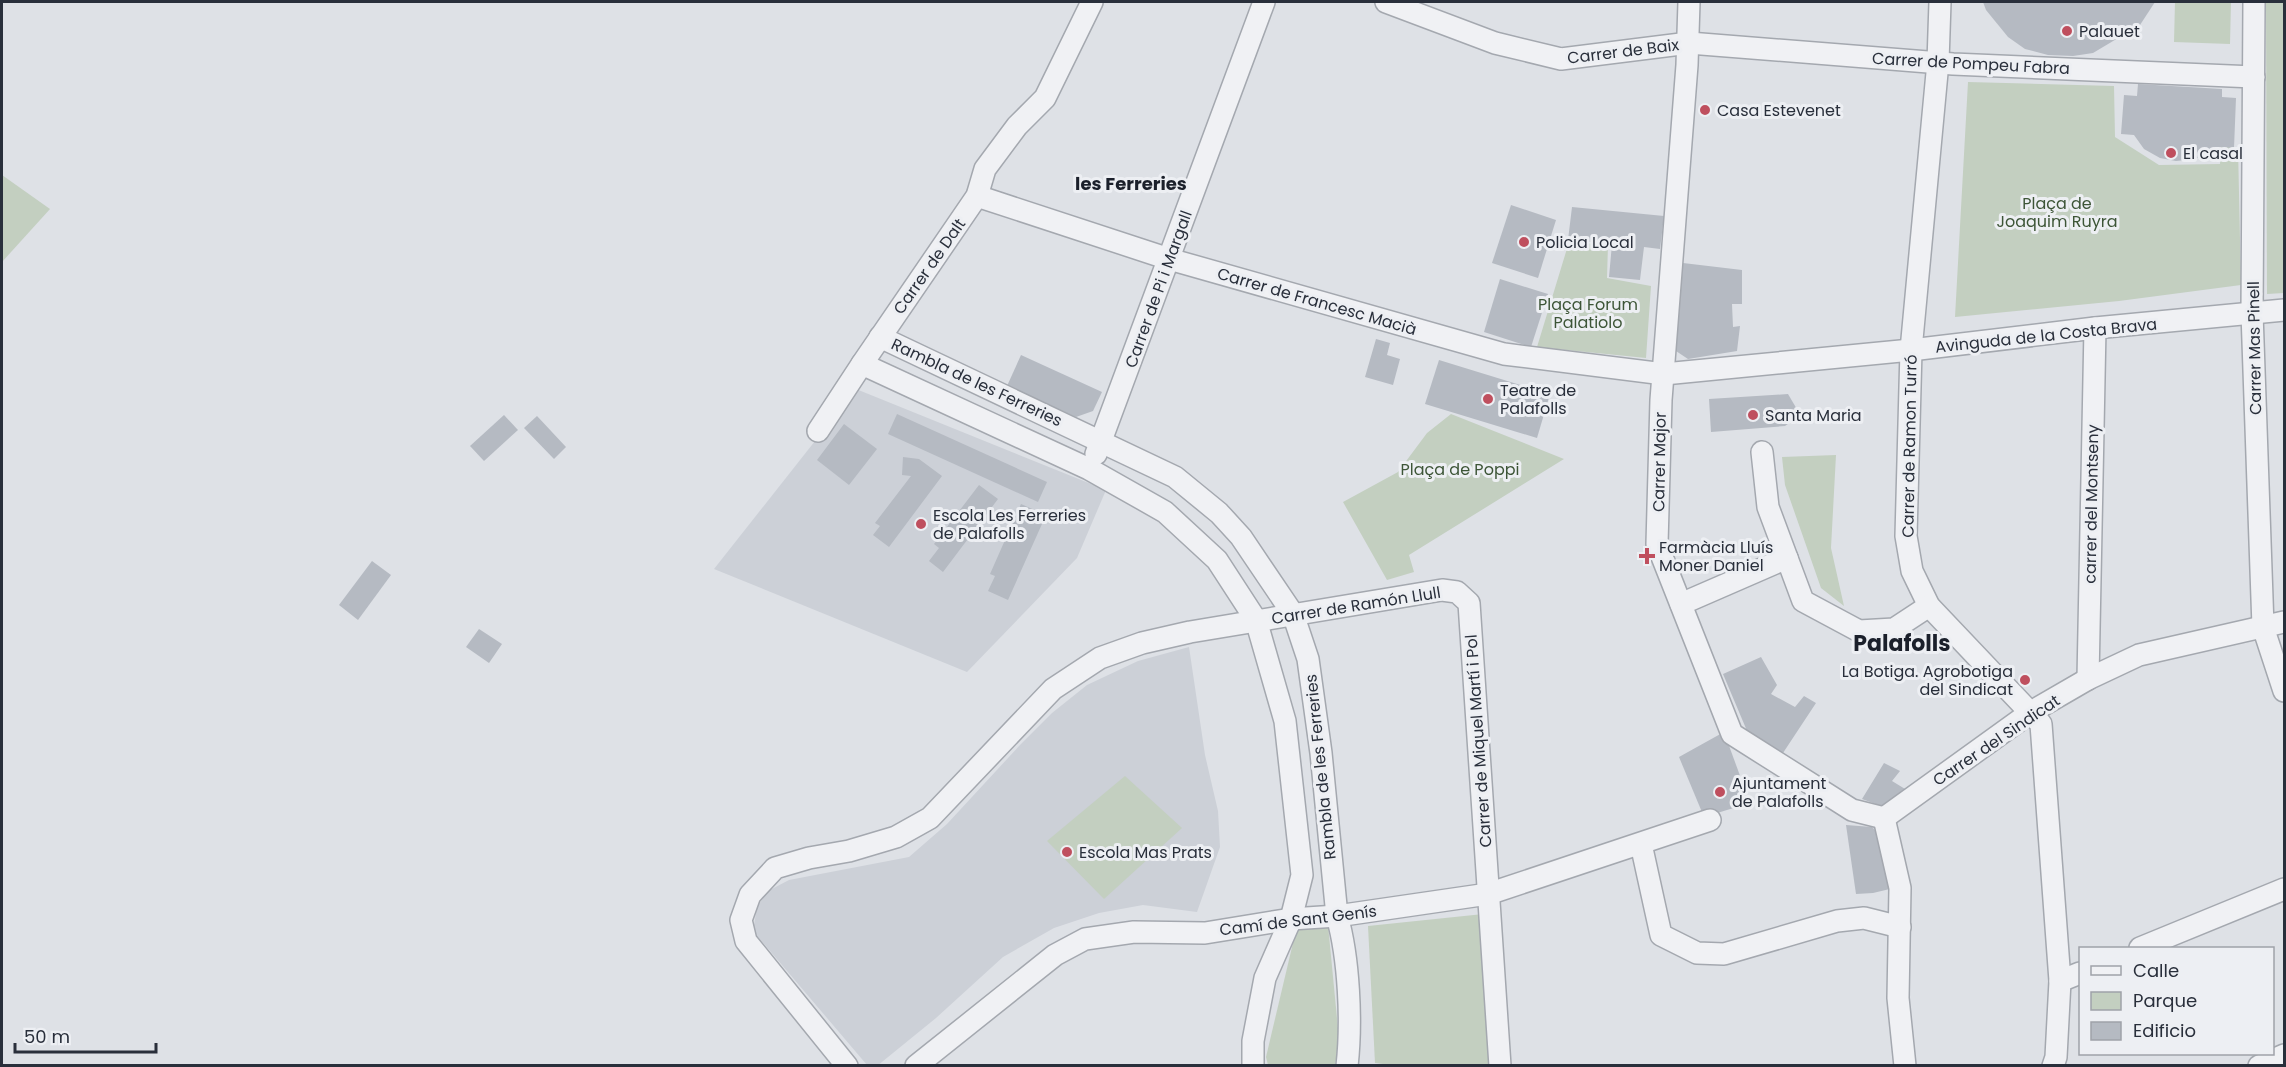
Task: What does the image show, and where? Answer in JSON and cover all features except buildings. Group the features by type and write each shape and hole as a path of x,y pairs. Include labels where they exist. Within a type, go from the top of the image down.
{"street":[{"name":"Carrer de Dalt","path":"880,337 977,196 985,169 1017,126 1045,98 1092,2"},
{"name":"Carrer de Pi i Margall","path":"1089,469 1102,441 1264,2"},
{"name":"Carrer de Baix","path":"1386,2 1495,42 1561,59 1689,43"},
{"name":"Carrer Major","path":"1689,2 1689,43 1661,400 1658,544 1732,734 1852,810 1884,818"},
{"name":"Carrer de Ramon Turró","path":"1940,2 1938,62 1911,350 1906,536 1912,571 1929,606 2041,724 2060,981 2056,1063"},
{"name":"Carrer Mas Pinell","path":"2254,2 2252,313 2263,627 2284,691"},
{"name":"Carrer de Pompeu Fabra","path":"1689,43 1938,62 2253,77"},
{"name":"Carrer de Francesc Macià","path":"977,196 1169,259 1504,354 1664,374"},
{"name":"Avinguda de la Costa Brava","path":"1664,374 2284,310"},
{"name":"carrer del Montseny","path":"2088,679 2094,328"},
{"name":"Rambla de les Ferreries","path":"1253,1065 1253,1041 1265,978 1291,919 1302,875 1285,721 1256,620 1216,560 1165,512 1089,469 862,364 880,337 1175,477 1219,513 1241,537 1293,614 1308,658 1318,729 1337,916 1343,941 1349,1043 1347,1065"},
{"path":"818,430 862,364"},
{"path":"1762,452 1768,507 1803,602 1859,631 1894,629 1929,606"},
{"path":"1681,604 1786,558"},
{"name":"Carrer de Ramón Llull","path":"847,1065 746,941 741,920 750,895 775,868 809,858 849,851 896,837 930,818 1053,689 1100,658 1142,643 1256,620 1442,590 1457,592"},
{"name":"Carrer de Miquel Martí i Pol","path":"1457,592 1469,603 1500,1065"},
{"name":"Carrer del Sindicat","path":"1884,818 2031,712 2088,679 2139,655 2284,622"},
{"path":"1884,818 1900,888 1898,998 1905,1065"},
{"name":"Camí de Sant Genís","path":"916,1065 1055,955 1085,939 1134,932 1205,933 1291,919 1337,916 1488,894 1710,820"},
{"path":"1641,844 1661,935 1697,953 1724,954 1837,921 1864,918 1899,927"},
{"path":"2142,947 2284,889"},
{"path":"2060,981 2079,973"},
{"path":"2259,1065 2268,1064 2284,1055"}],"shaded area":[{"name":"Escola Les Ferreries de Palafolls","path":"856,389 1106,490 1077,558 967,672 714,569"},
{"name":"Escola Mas Prats","path":"1189,647 1205,755 1218,811 1220,847 1197,912 1143,905 1099,913 1054,928 1003,957 936,1018 877,1066 867,1065 753,931 757,907 768,891 789,880 909,857 947,824 1052,713 1087,685 1138,661"}],"green space":[{"path":"2175,2 2231,2 2230,44 2174,42"},
{"path":"2266,2 2284,2 2284,293 2267,294"},
{"name":"Plaça de Joaquim Ruyra","path":"1968,82 2114,86 2115,137 2159,165 2220,164 2221,147 2238,147 2241,285 2119,301 1955,317"},
{"path":"2,175 50,209 2,262"},
{"name":"Plaça Forum Palatiolo","path":"1569,242 1608,245 1607,278 1651,286 1646,358 1537,347"},
{"name":"Plaça de Poppi","path":"1451,414 1564,459 1409,555 1414,572 1387,580 1343,502 1398,472 1427,433"},
{"path":"1836,455 1831,548 1844,606 1821,588 1785,485 1782,457"},
{"path":"1125,776 1182,828 1104,899 1047,841"},
{"path":"1493,913 1511,1065 1399,1066 1375,1063 1368,926"},
{"path":"1328,925 1339,1039 1335,1065 1268,1065 1266,1057 1297,926"}],"place":[{"name":"Palauet","path":"2067,31"},
{"name":"Casa Estevenet","path":"1705,110"},
{"name":"El casal","path":"2171,153"},
{"name":"Policia Local","path":"1524,242"},
{"name":"Teatre de Palafolls","path":"1488,399"},
{"name":"Santa Maria","path":"1753,415"},
{"name":"Escola Les Ferreries de Palafolls","path":"921,524"},
{"name":"Farmàcia Lluís Moner Daniel","path":"1647,556"},
{"name":"La Botiga. Agrobotiga del Sindicat","path":"2025,680"},
{"name":"Ajuntament de Palafolls","path":"1720,792"},
{"name":"Escola Mas Prats","path":"1067,852"}],"district":[{"name":"les Ferreries","path":"1131,184"},
{"name":"Palafolls","path":"1902,643"}]}
